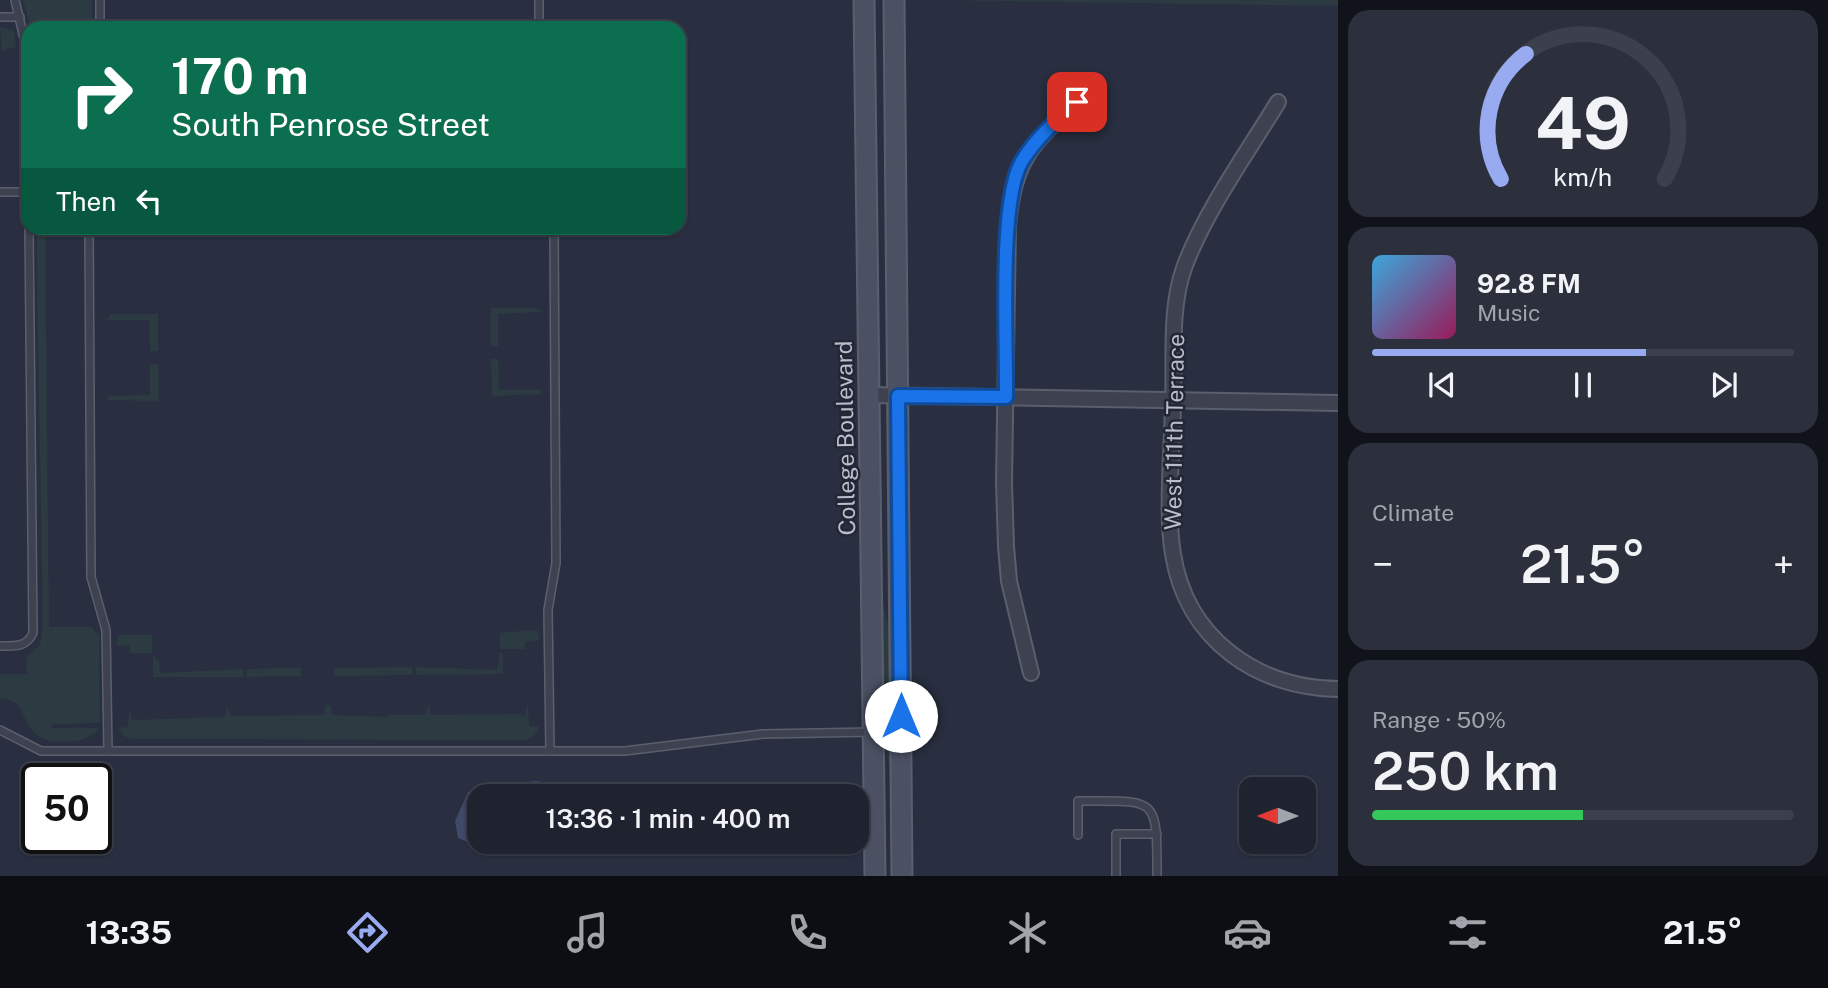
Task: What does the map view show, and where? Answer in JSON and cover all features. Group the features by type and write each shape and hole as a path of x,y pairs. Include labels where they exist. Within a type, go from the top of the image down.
{"main road":[{"name":"College Boulevard","path":"864,0 875,876"},
{"path":"894,0 902,876"}],"street":[{"path":"1031,673 1009,581 1004,483 1008,226 1016,173 1042,135 1077,102"},
{"name":"West 111th Terrace","path":"1278,102 1219,200 1184,269 1177,316 1173,554 1178,578 1196,619 1220,646 1256,672 1302,686 1338,689"},
{"path":"869,395 1174,398 1338,403"}],"lane":[{"path":"15,0 21,22"},
{"path":"100,0 100,21"},
{"path":"539,0 539,21"},
{"path":"0,17 20,17"},
{"path":"0,192 21,192"},
{"path":"0,646 22,646 33,634 29,235"},
{"path":"89,235 91,577 106,629 108,751"},
{"path":"550,751 548,610 556,563 554,235"},
{"path":"0,730 41,751 625,751 763,734 873,732"},
{"path":"1078,835 1078,801 1131,801 1144,805 1156,818 1157,876"},
{"path":"1116,876 1116,834 1157,834"}],"shaded area":[{"path":"23,0 92,0 92,21 29,21"},
{"path":"937,0 1338,0 1338,6"},
{"path":"0,27 14,31 16,47 2,51"},
{"path":"37,235 45,235 49,627 91,627 99,636 100,723 52,724 51,728 99,728 87,737 70,742 43,739 32,730 15,703 0,698 0,674 27,674 27,657 40,645 43,628"},
{"path":"491,308 537,308 542,312 498,314 498,346 491,346"},
{"path":"110,314 158,314 158,351 150,351 149,320 107,320"},
{"path":"491,359 498,359 499,390 541,390 542,394 492,396"},
{"path":"150,364 158,364 159,401 107,400 108,396 150,395"},
{"path":"879,582 890,638 893,785 881,726"},
{"path":"538,631 539,640 525,642 525,649 500,649 500,633"},
{"path":"118,635 152,635 152,653 130,653 130,646 116,645"},
{"path":"500,653 503,653 503,674 416,675 416,667 497,670"},
{"path":"153,656 159,661 160,673 243,669 243,677 153,677"},
{"path":"412,667 412,675 334,676 334,668"},
{"path":"301,668 301,676 247,677 247,669"},
{"path":"528,703 529,726 540,727 534,736 526,740 136,739 125,737 118,728 128,727 129,707 132,720 225,717 227,706 231,716 324,715 326,705 331,706 332,715 389,717 425,715 429,704 431,715 521,714 524,717"}],"water":[{"path":"535,781 551,784 504,784"},
{"path":"467,794 467,842 458,838 455,821"}],"route":[{"path":"901,716 898,396 1006,397 1008,226 1016,173 1042,135 1077,102"}]}
